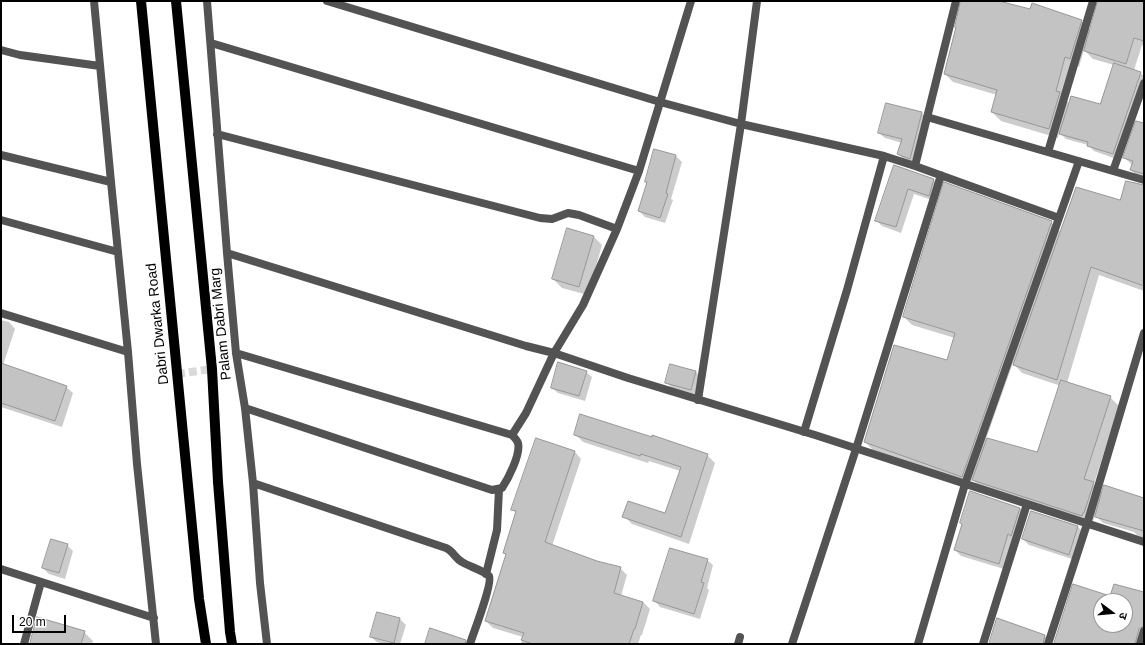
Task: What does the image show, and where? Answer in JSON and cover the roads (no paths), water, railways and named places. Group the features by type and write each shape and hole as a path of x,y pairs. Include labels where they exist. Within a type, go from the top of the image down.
{"main road":[{"name":"Dabri Dwarka Road","path":"141,1 198,591 206,644"},
{"path":"176,1 212,369 218,482 232,644"}],"street":[{"path":"94,1 128,352 137,464 156,644"},
{"name":"Palam Dabri Marg","path":"207,1 226,253 236,353 245,408 253,484 260,583 268,644"},
{"path":"327,1 660,102 741,124 884,156 1059,218"},
{"path":"512,435 526,413 554,353 583,305 617,229 639,171 691,1"},
{"path":"698,400 741,124 757,1"},
{"path":"915,166 956,1"},
{"path":"1048,152 1093,1"},
{"path":"211,43 639,171"},
{"path":"1,50 20,55 100,66"},
{"path":"1113,171 1144,83"},
{"path":"927,116 1144,180"},
{"path":"217,134 540,218 552,219 568,213 580,215 617,229"},
{"path":"1,155 111,182"},
{"path":"804,432 847,290 884,156"},
{"path":"918,644 965,484 1079,161"},
{"path":"792,644 856,449 941,175"},
{"path":"1,220 118,252"},
{"path":"226,253 526,346 554,353 628,378 804,432 1144,542"},
{"path":"1,313 128,352"},
{"path":"1048,644 1087,524 1144,333"},
{"path":"236,353 512,435 518,444 518,452 508,479 502,488 499,490 492,490 245,408"},
{"path":"253,484 446,548 463,563 489,576 490,580 488,591 470,644"},
{"path":"486,574 497,530 499,490"},
{"path":"983,644 1027,504"},
{"path":"1,569 154,618"},
{"path":"24,644 41,582"},
{"path":"1140,644 1144,632"}],"tunnel":[{"path":"177,374 212,369"}]}
